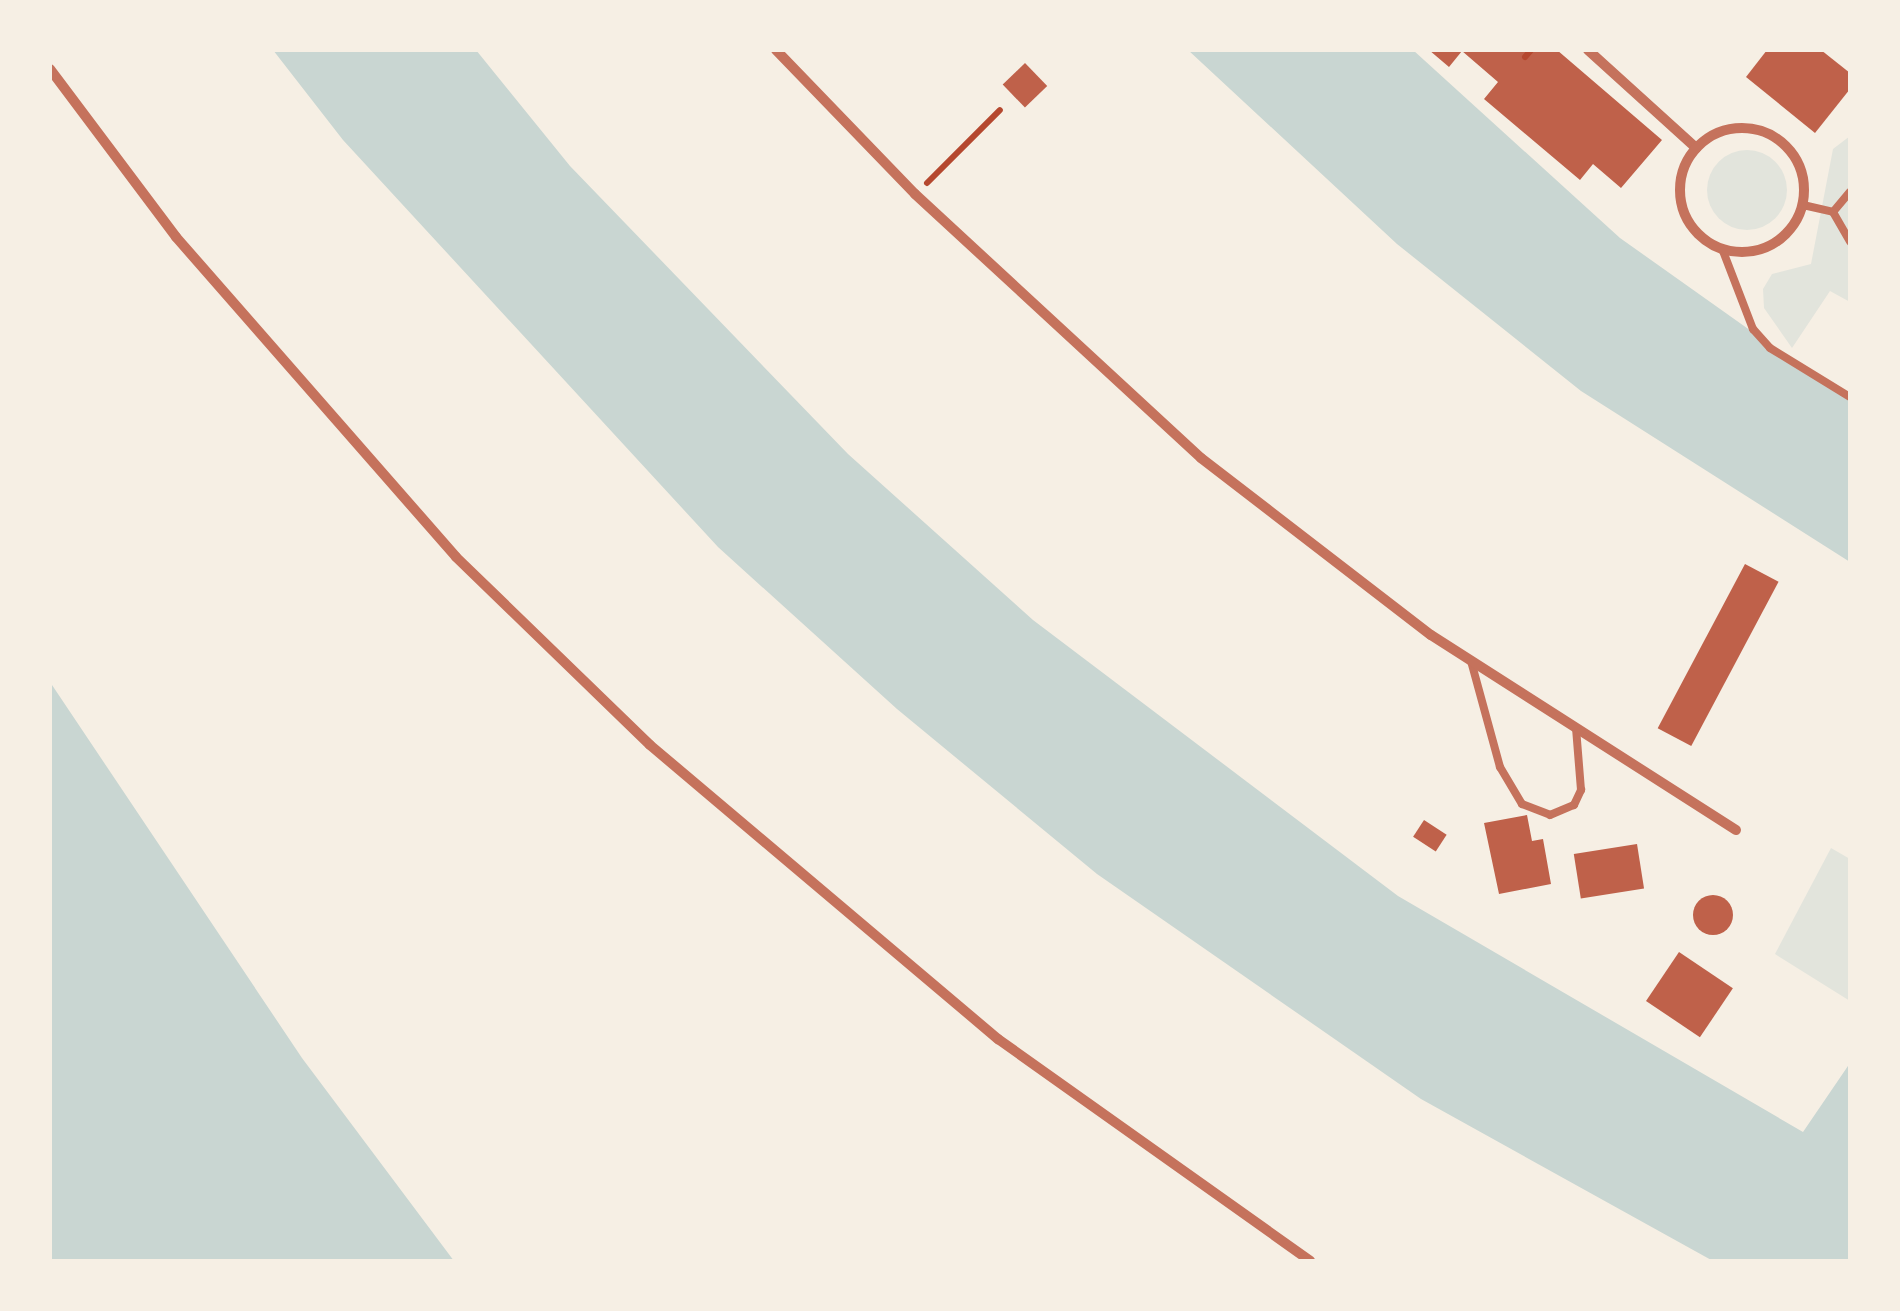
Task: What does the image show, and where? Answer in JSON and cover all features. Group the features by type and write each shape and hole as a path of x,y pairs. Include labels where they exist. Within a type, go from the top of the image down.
{"street":[{"path":"776,50 916,194 1201,458 1471,661 1736,830"},
{"path":"1588,50 1696,148"},
{"path":"50,69 176,236 456,557 650,745 998,1039 1310,1261"},
{"path":"1731,128 1771,135 1799,164 1803,205 1796,224 1764,250 1723,251 1690,226 1681,207 1684,165 1696,148 1731,128"}],"lane":[{"path":"1833,212 1850,192"},
{"path":"1803,205 1833,212 1850,240"},
{"path":"1723,251 1753,329 1770,348 1850,397"},
{"path":"1471,661 1500,767 1522,804 1550,815 1574,805 1581,790 1576,728"}],"path":[{"path":"916,194 1000,110"}],"shaded area":[{"path":"273,50 476,50 570,166 848,454 1033,620 1398,896 1803,1132 1850,1063 1850,1261 1713,1261 1421,1099 1097,874 897,709 718,547 343,140"},
{"path":"1188,50 1413,50 1620,238 1850,401 1850,562 1581,391 1397,244"},
{"path":"1850,136 1850,302 1830,291 1792,348 1764,308 1763,289 1772,274 1811,264 1833,149"},
{"path":"1747,150 1762,153 1775,162 1784,175 1784,205 1775,218 1762,227 1747,230 1732,227 1719,218 1710,205 1707,190 1710,175 1719,162 1732,153"},
{"path":"50,682 302,1058 454,1261 50,1261"},
{"path":"1831,848 1850,859 1850,1001 1775,954"}],"building":[{"path":"1429,50 1557,50 1662,140 1621,188 1593,164 1580,180 1484,99 1498,82 1462,51 1449,67"},
{"path":"1767,50 1821,50 1850,73 1850,89 1815,133 1746,77"},
{"path":"1025,63 1047,86 1025,108 1003,85"},
{"path":"1745,564 1779,582 1691,746 1658,728"},
{"path":"1527,815 1532,841 1543,839 1551,884 1499,894 1484,823"},
{"path":"1424,820 1447,835 1436,851 1413,837"},
{"path":"1637,844 1644,888 1581,898 1574,854"},
{"path":"1713,895 1727,901 1733,915 1727,929 1713,935 1699,929 1693,915 1699,901"},
{"path":"1679,952 1733,988 1700,1037 1646,1001"}]}
